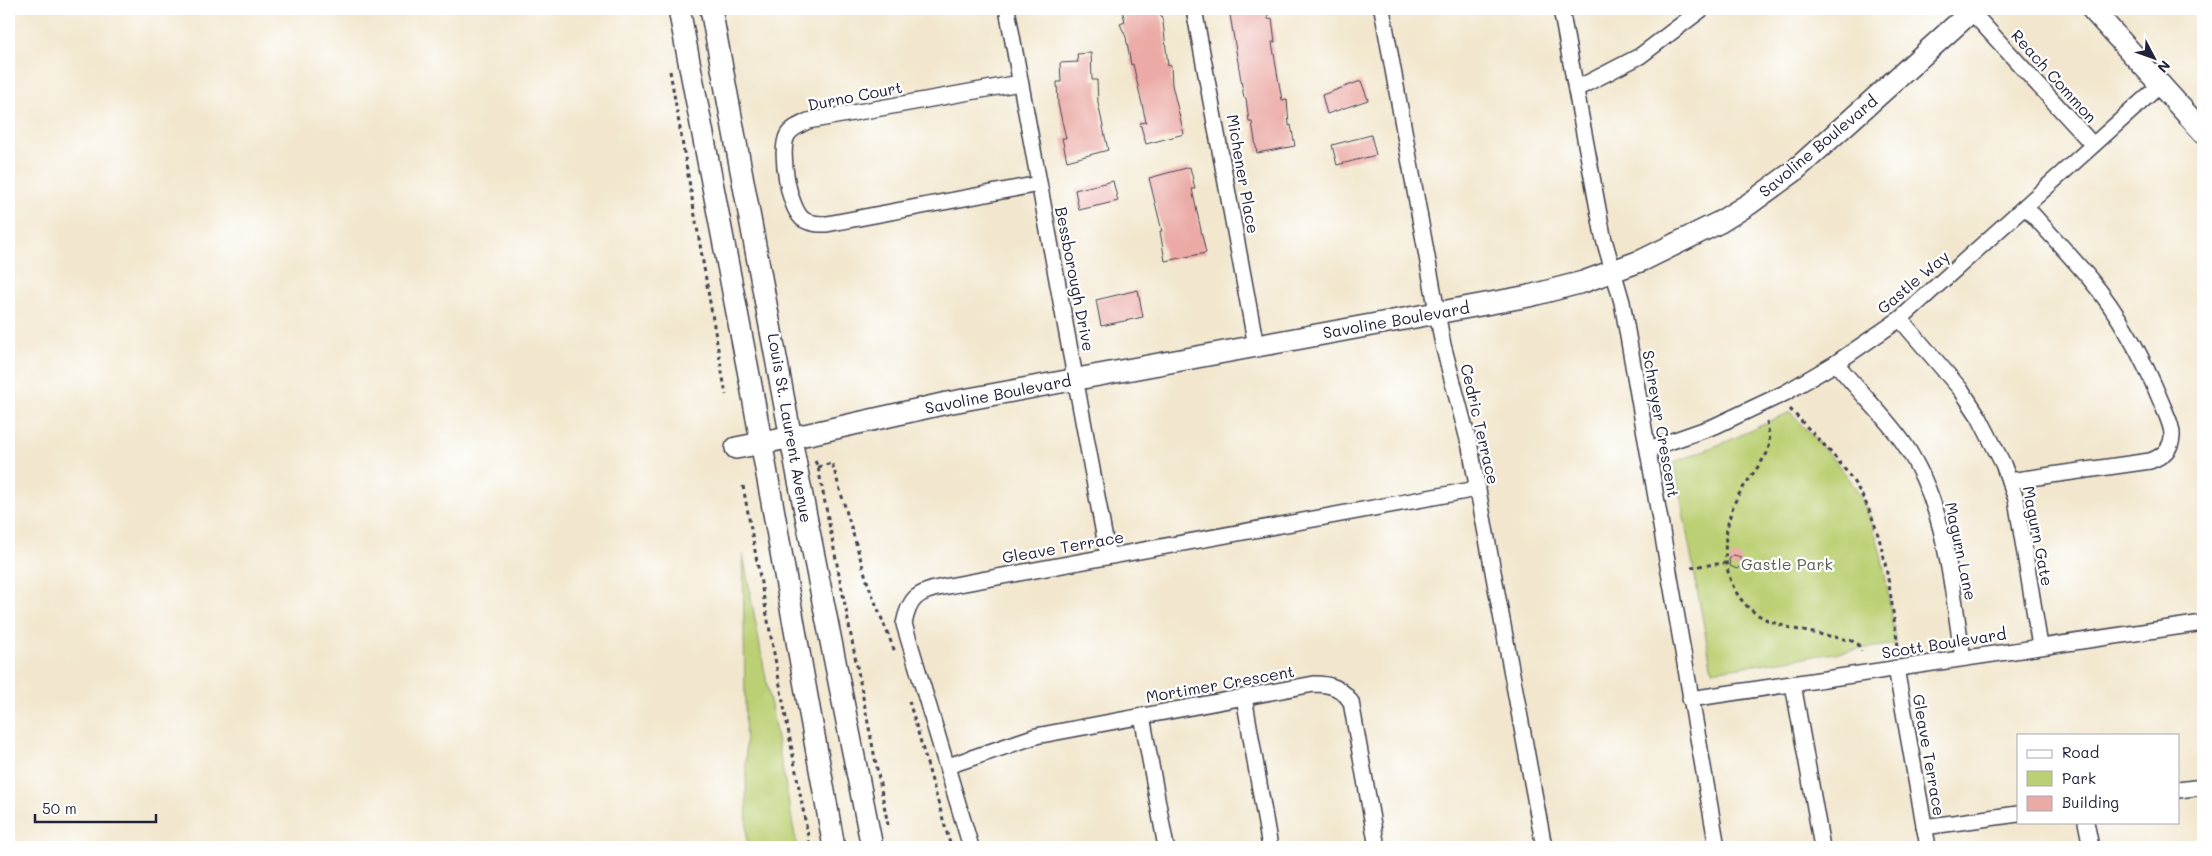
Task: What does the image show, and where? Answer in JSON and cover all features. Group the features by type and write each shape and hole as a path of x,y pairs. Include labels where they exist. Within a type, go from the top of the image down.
{"main road":[{"name":"Louis St. Laurent Avenue","path":"679,9 761,443 834,847"},
{"name":"Louis St. Laurent Avenue","path":"711,9 791,437 872,847"},
{"path":"2092,9 2203,132"},
{"name":"Savoline Boulevard","path":"736,448 947,403 1076,378 1529,296 1614,272 1711,226 1772,188 1832,138 1971,10"}],"street":[{"name":"Bessborough Drive","path":"1007,9 1108,556"},
{"name":"Michener Place","path":"1194,9 1256,346"},
{"name":"Cedric Terrace","path":"1382,9 1443,345 1470,447 1544,847"},
{"name":"Schreyer Crescent","path":"1561,9 1603,236 1622,302 1717,847"},
{"path":"1576,89 1640,56 1702,9"},
{"name":"Reach Common","path":"1971,10 2093,145"},
{"name":"Durno Court","path":"1020,83 808,122 797,126 787,135 783,146 792,202 798,214 804,220 816,224 827,224 1039,184"},
{"name":"Gastle Way","path":"1649,449 1707,429 1756,408 1836,363 1900,318 2161,84"},
{"path":"2010,480 2150,461 2166,452 2172,438 2169,421 2158,393 2120,320 2090,279 2026,207"},
{"name":"Magurn Gate","path":"1900,318 1962,391 1987,431 2010,480 2016,499 2040,646"},
{"name":"Magurn Lane","path":"1836,363 1904,444 1923,478 1940,520 1963,658"},
{"name":"Gleave Terrace","path":"971,847 904,624 907,610 914,597 928,589 1477,489"},
{"name":"Scott Boulevard","path":"1690,699 2203,623"},
{"name":"Gleave Terrace","path":"1896,668 1928,847"},
{"name":"Mortimer Crescent","path":"948,766 1036,736 1244,697 1328,684 1346,695 1351,702 1377,847"},
{"path":"1793,684 1822,847"},
{"path":"1244,697 1270,847"},
{"path":"1142,716 1166,847"},
{"path":"2180,790 2203,787"},
{"path":"1924,827 2017,814"},
{"path":"2086,824 2091,847"}],"path":[{"path":"670,67 726,395"},
{"path":"1790,409 1846,470 1865,500 1874,520 1883,554 1898,646"},
{"path":"1767,421 1770,443 1762,461 1734,504 1726,534 1725,563 1729,578 1739,597 1752,611 1771,622 1793,629 1852,641 1858,644 1861,651"},
{"path":"814,460 818,467 889,828"},
{"path":"818,467 832,463 868,584 896,656"},
{"path":"743,486 810,847"},
{"path":"1691,567 1725,563"},
{"path":"907,693 951,847"}],"green space":[{"name":"Gastle Park","path":"1790,412 1827,452 1860,495 1876,536 1886,579 1896,644 1712,671 1674,462 1728,441"},
{"path":"743,554 797,847 747,847"}],"building":[{"path":"1122,9 1159,9 1163,22 1168,66 1171,65 1172,85 1184,134 1146,144 1140,123 1146,122 1133,64 1131,65 1126,37 1120,24 1125,22"},
{"path":"1229,9 1268,9 1268,19 1272,18 1275,42 1272,42 1282,100 1287,99 1289,126 1291,125 1295,146 1257,153 1252,122 1249,122 1246,98 1244,98"},
{"path":"1091,53 1092,80 1097,80 1098,103 1108,150 1067,161 1062,138 1066,138 1058,104 1057,82 1061,82 1060,63 1078,62 1077,54"},
{"path":"1361,81 1368,100 1327,114 1322,95"},
{"path":"1371,135 1376,155 1337,165 1332,145"},
{"path":"1190,167 1195,189 1192,189 1206,253 1165,261 1160,231 1162,231 1149,178"},
{"path":"1113,181 1118,201 1079,210 1075,190"},
{"path":"1138,290 1143,317 1101,326 1096,300"},
{"path":"1734,555 1741,557 1742,564 1737,569 1730,566 1729,559"}]}
